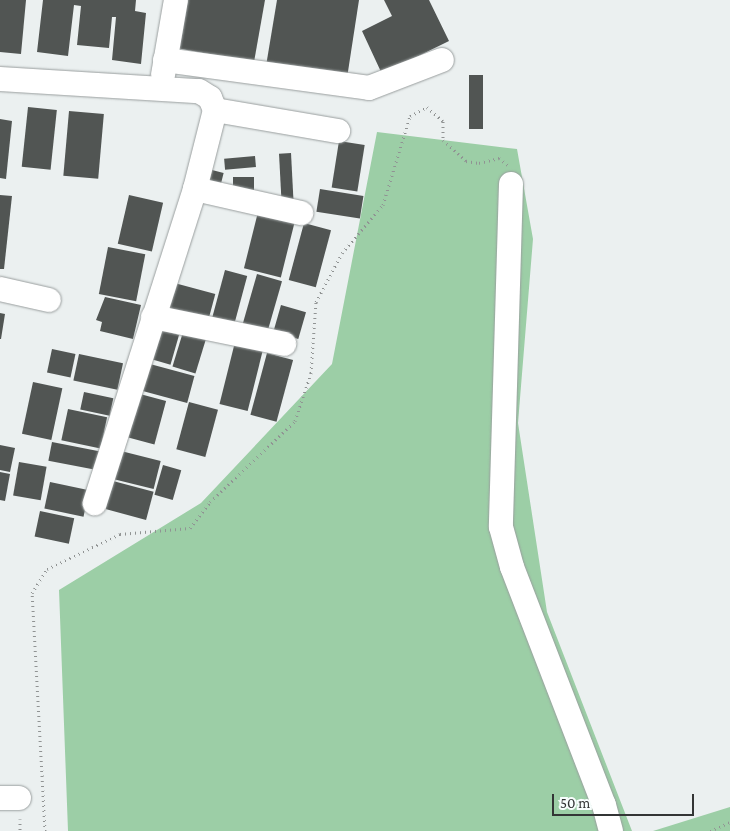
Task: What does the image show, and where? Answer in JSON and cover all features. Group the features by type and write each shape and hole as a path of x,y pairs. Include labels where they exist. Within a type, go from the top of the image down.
{"street":[{"path":"160,88 176,0"},
{"path":"165,60 366,88 377,88 442,60"},
{"path":"0,79 199,91 210,98 215,110 195,189 95,503"},
{"path":"215,110 338,131"},
{"path":"511,184 502,527 512,567 604,805 611,831"},
{"path":"195,189 301,213"},
{"path":"0,289 49,300"},
{"path":"153,317 284,344"}],"path":[{"path":"45,831 32,593 47,569 120,534 190,528 210,502 295,422 311,373 316,302 342,253 383,205 410,116 427,107 442,121 443,140 466,161 479,163 499,158 510,166 511,184"},
{"path":"710,831 730,822"}],"green space":[{"path":"377,132 517,149 533,239 518,423 547,612 632,831 68,831 59,590 201,503 332,364"},
{"path":"730,807 730,831 653,831"}],"building":[{"path":"0,0 26,0 21,54 0,52"},
{"path":"43,0 136,0 135,11 146,13 141,64 112,60 116,17 112,17 109,48 77,45 81,6 74,5 68,56 37,52"},
{"path":"179,0 265,0 254,62 170,47"},
{"path":"277,0 359,0 347,78 266,66"},
{"path":"384,0 429,0 449,41 382,74 362,31 392,16"},
{"path":"469,75 483,75 483,129 469,129"},
{"path":"28,107 57,110 51,170 22,167"},
{"path":"69,111 104,114 98,179 63,176"},
{"path":"0,119 12,121 6,179 0,178"},
{"path":"339,141 365,145 357,191 332,187"},
{"path":"291,153 294,203 282,204 279,154"},
{"path":"255,156 256,167 225,170 224,159"},
{"path":"212,170 224,173 219,190 208,187"},
{"path":"233,177 254,177 254,191 233,191"},
{"path":"320,189 363,196 360,219 316,212"},
{"path":"0,195 12,196 4,269 0,269"},
{"path":"129,195 163,203 152,252 118,244"},
{"path":"258,212 295,221 281,277 244,268"},
{"path":"304,223 331,230 316,287 289,280"},
{"path":"108,247 145,254 136,301 99,294"},
{"path":"225,270 247,276 235,323 212,317"},
{"path":"257,274 282,281 267,333 242,326"},
{"path":"167,281 215,294 208,323 159,310"},
{"path":"105,297 141,305 133,339 100,331 102,322 96,320"},
{"path":"281,305 306,312 298,339 273,332"},
{"path":"0,313 5,314 1,339 0,339"},
{"path":"155,328 179,335 170,365 146,358"},
{"path":"183,332 206,339 195,373 172,366"},
{"path":"235,342 263,349 248,411 220,404"},
{"path":"52,349 75,354 70,377 47,372"},
{"path":"267,353 293,360 277,422 250,415"},
{"path":"79,354 123,363 117,390 73,380"},
{"path":"150,364 194,376 187,403 143,391"},
{"path":"33,382 62,388 51,440 22,434"},
{"path":"84,392 113,398 110,416 80,410"},
{"path":"140,394 166,401 154,444 128,437"},
{"path":"189,402 218,410 205,457 176,449"},
{"path":"68,409 107,417 100,449 61,440"},
{"path":"52,442 99,451 95,470 48,461"},
{"path":"0,445 15,448 10,472 0,470"},
{"path":"117,450 161,461 154,489 110,478"},
{"path":"19,462 47,467 41,500 13,495"},
{"path":"163,465 181,470 173,500 154,495"},
{"path":"0,472 10,474 5,501 0,500"},
{"path":"113,481 154,492 146,520 105,509"},
{"path":"50,482 89,490 84,517 44,508"},
{"path":"40,511 74,518 69,544 35,536"}]}
